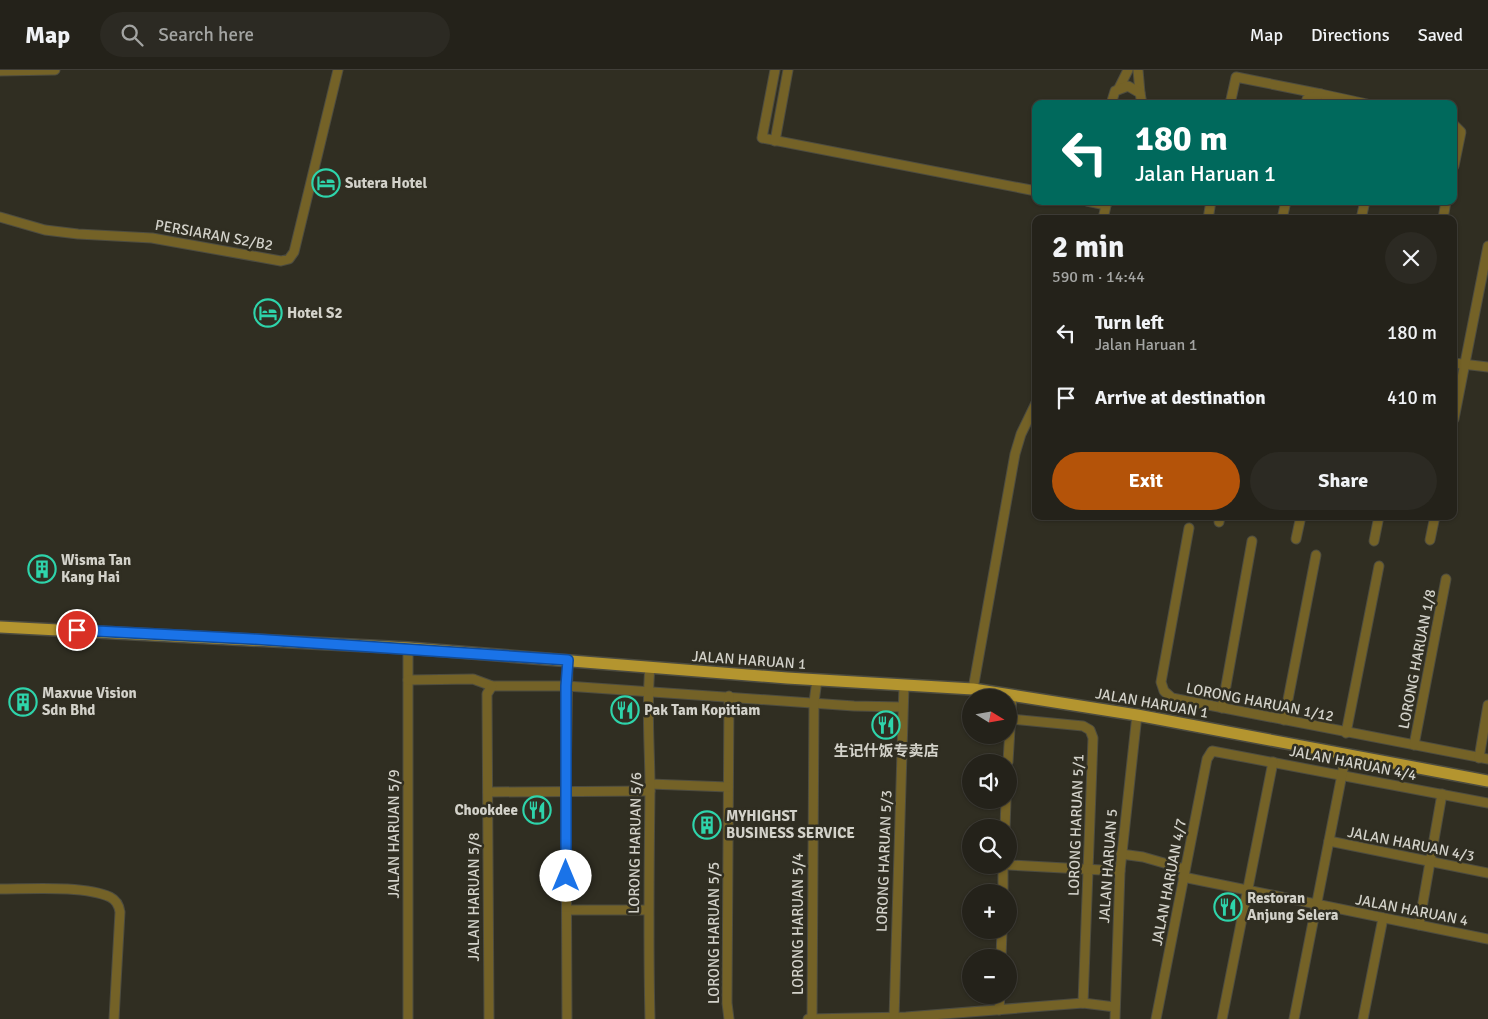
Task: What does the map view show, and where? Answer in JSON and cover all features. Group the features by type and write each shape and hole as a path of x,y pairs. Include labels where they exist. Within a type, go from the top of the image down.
{"main road":[{"name":"JALAN HARUAN 1","path":"0,627 408,648 817,680 973,689"},
{"name":"JALAN HARUAN 1","path":"1018,696 1137,715 1488,781"}],"street":[{"path":"0,71 55,70"},
{"name":"PERSIARAN S2/B2","path":"0,217 45,230 78,234 152,238 281,261 290,259 294,252 338,70"},
{"path":"775,70 762,138 1032,190"},
{"path":"776,140 788,70"},
{"path":"1111,100 1112,95 1119,88 1128,70"},
{"path":"1138,70 1141,100"},
{"path":"1231,100 1236,77 1349,100"},
{"path":"1119,88 1128,86 1140,94"},
{"path":"1307,100 1321,94"},
{"path":"1457,128 1461,132 1457,151"},
{"path":"1457,404 1488,246"},
{"path":"1457,364 1488,367"},
{"path":"973,689 1015,454 1021,434 1032,411"},
{"path":"1296,539 1300,520"},
{"path":"1374,541 1378,520"},
{"path":"1430,540 1434,520"},
{"name":"LORONG HARUAN 1/12","path":"1189,528 1161,682 1164,691 1172,698 1483,759"},
{"path":"1222,708 1252,541"},
{"path":"1284,720 1316,555"},
{"path":"1346,732 1379,566"},
{"name":"LORONG HARUAN 1/8","path":"1414,746 1446,579"},
{"name":"JALAN HARUAN 5/9","path":"408,648 408,1019"},
{"path":"567,1019 566,686 568,660"},
{"name":"LORONG HARUAN 5/6","path":"650,667 648,691 650,788 647,910 650,1019"},
{"path":"408,680 473,680 492,686 566,686 902,707"},
{"name":"LORONG HARUAN 5/4","path":"812,1019 814,702 817,680"},
{"name":"LORONG HARUAN 5/3","path":"894,1018 904,685"},
{"name":"JALAN HARUAN 5/8","path":"489,1019 487,694 492,686"},
{"name":"LORONG HARUAN 5/5","path":"729,696 727,1003 730,1019"},
{"path":"1483,759 1488,705"},
{"name":"JALAN HARUAN 5","path":"1115,1019 1121,854 1137,715"},
{"name":"LORONG HARUAN 5/1","path":"1018,720 1083,726 1090,730 1094,738 1083,1003"},
{"name":"JALAN HARUAN 4/4","path":"1212,751 1488,803"},
{"name":"JALAN HARUAN 4/7","path":"1156,1019 1207,759 1212,751"},
{"path":"1294,1019 1346,754"},
{"path":"1222,1019 1273,762"},
{"path":"488,792 728,787"},
{"path":"1419,925 1442,794"},
{"name":"JALAN HARUAN 4/3","path":"1329,842 1488,873"},
{"name":"JALAN HARUAN 4","path":"1121,854 1143,857 1184,873 1247,891 1488,939"},
{"path":"1017,865 1120,871"},
{"path":"0,889 92,892 111,897 118,904 120,912 114,1019"},
{"path":"566,910 647,910"},
{"path":"1363,1019 1383,918"},
{"path":"808,1019 894,1018 1083,1003 1115,1007"},
{"path":"999,1004 999,1010"}],"place":[{"name":"Sutera Hotel","path":"326,183"},
{"name":"Hotel S2","path":"268,313"},
{"name":"Wisma Tan Kang Hai","path":"42,569"},
{"name":"Maxvue Vision Sdn Bhd","path":"23,702"},
{"name":"Pak Tam Kopitiam","path":"625,710"},
{"name":"生记什饭专卖店","path":"886,725"},
{"name":"Chookdee","path":"537,810"},
{"name":"MYHIGHST BUSINESS SERVICE","path":"707,825"},
{"name":"Restoran Anjung Selera","path":"1228,907"}],"route":[{"path":"77,630 408,648 568,660 566,686 566,876"}]}
